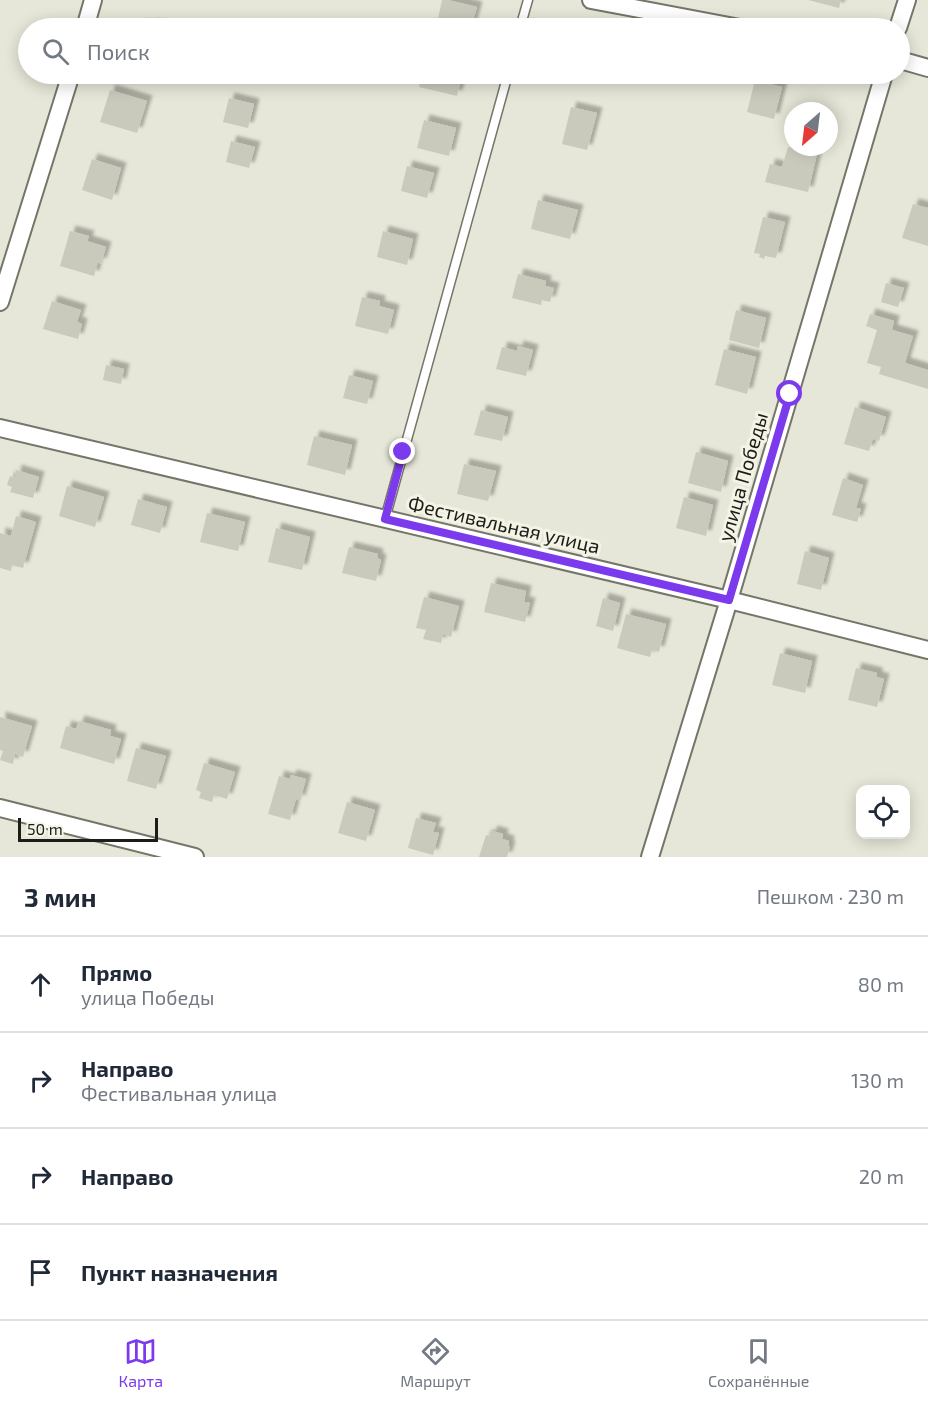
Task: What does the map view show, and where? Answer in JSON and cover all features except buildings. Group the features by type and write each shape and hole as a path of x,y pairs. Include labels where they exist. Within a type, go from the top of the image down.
{"street":[{"path":"88,18 93,0"},
{"path":"591,0 687,18"},
{"path":"901,18 907,0"},
{"path":"910,63 928,68"},
{"path":"0,302 68,84"},
{"name":"улица Победы","path":"650,857 729,600 881,84"},
{"name":"Фестивальная улица","path":"0,428 729,600 928,650"},
{"path":"0,808 195,857"}],"lane":[{"path":"523,18 528,0"},
{"path":"385,519 505,84"}],"route":[{"path":"403,452 385,519 729,600 790,394"}]}
